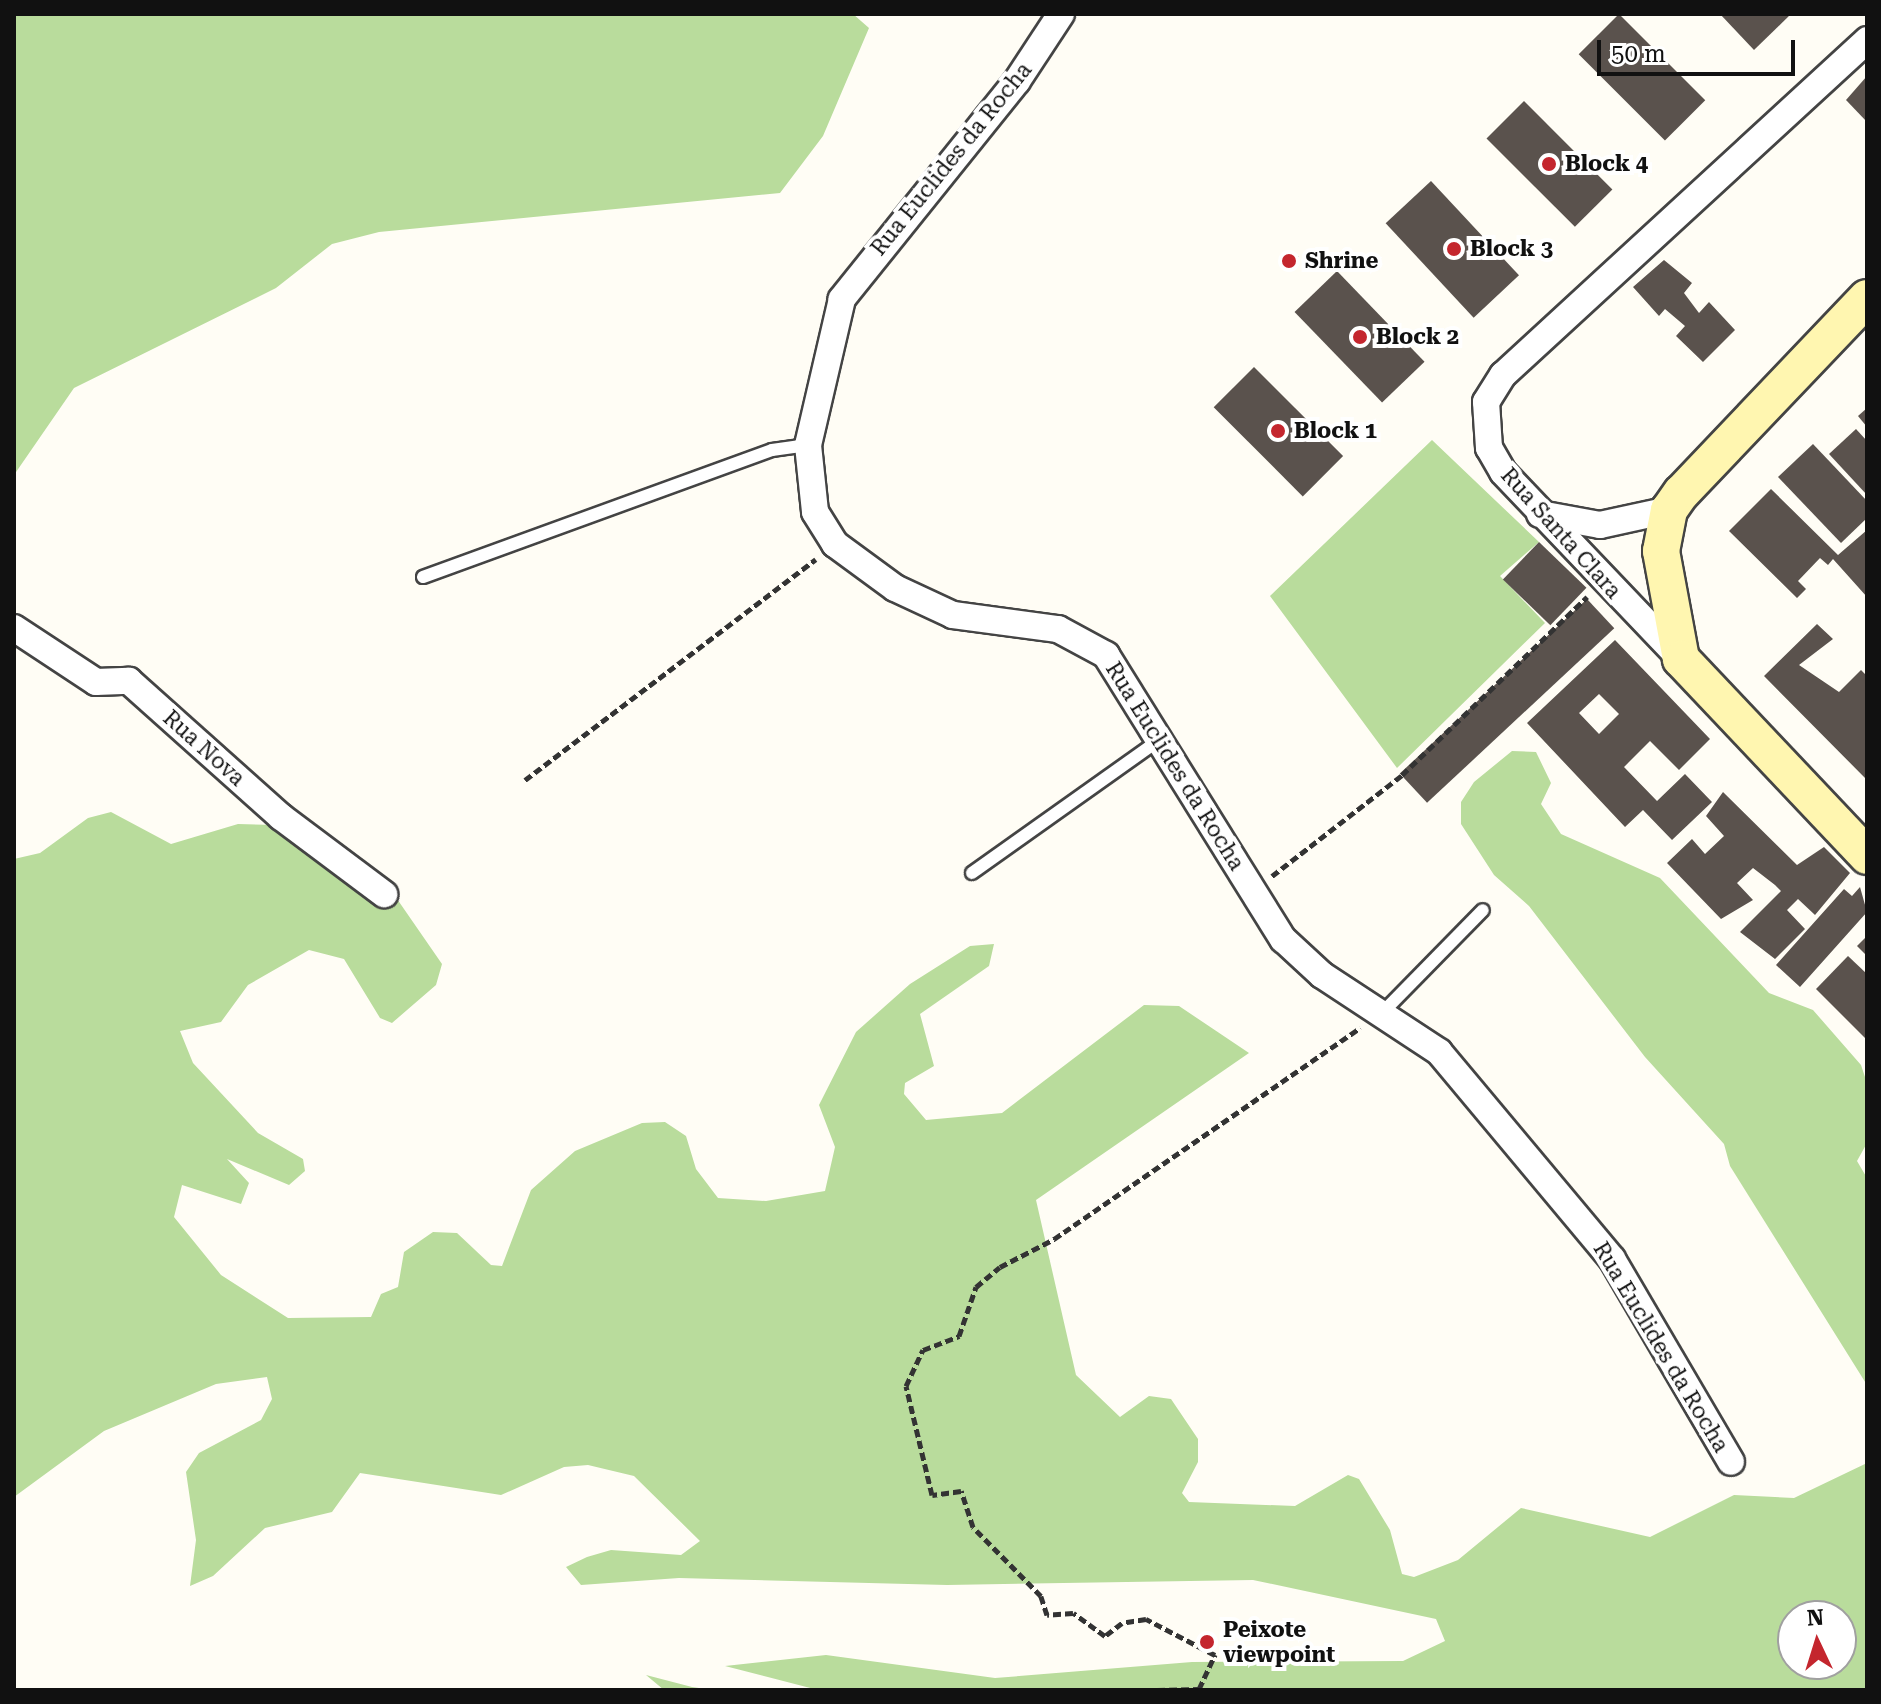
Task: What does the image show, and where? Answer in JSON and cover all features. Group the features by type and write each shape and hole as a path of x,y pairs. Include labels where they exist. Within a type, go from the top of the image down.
{"main road":[{"path":"1681,659 1664,585 1669,510 1867,298"},
{"name":"Rua Santa Clara","path":"1681,659 1867,856"}],"street":[{"name":"Rua Euclides da Rocha","path":"1061,14 1000,103 842,299 808,445 808,486 835,544 895,588 953,615 1058,629 1088,642 1106,655 1252,891 1301,958 1384,1011 1439,1052 1593,1234 1731,1462"},
{"name":"Rua Santa Clara","path":"1681,659 1540,514 1489,448 1484,420 1493,388 1867,40"},
{"path":"1540,514 1600,525 1669,510"},
{"name":"Rua Nova","path":"14,628 96,682 129,681 281,817 384,894"}],"lane":[{"path":"423,577 772,450 808,445"},
{"path":"972,873 1159,740"},
{"path":"1384,1011 1483,910"}],"path":[{"path":"1291,259 1302,257"},
{"path":"525,780 835,544"},
{"path":"1252,891 1402,775 1603,581"},
{"path":"1157,1690 1199,1689 1215,1655 1146,1619 1122,1623 1105,1636 1073,1613 1047,1615 1041,1596 973,1527 961,1491 932,1495 932,1471 913,1432 906,1386 923,1350 959,1336 976,1287 1000,1267 1054,1239 1384,1011"}],"green space":[{"path":"14,14 853,14 869,28 823,136 780,193 379,232 332,244 276,288 74,388 14,475"},
{"path":"1432,440 1539,542 1500,576 1545,623 1397,768 1270,596"},
{"path":"1512,751 1536,752 1551,783 1541,804 1561,834 1660,878 1769,993 1813,1010 1861,1065 1867,1083 1867,1143 1857,1161 1867,1178 1867,1385 1730,1166 1724,1144 1645,1057 1529,906 1494,875 1461,824 1461,802 1474,782"},
{"path":"111,812 171,844 238,824 274,825 395,896 442,964 436,985 392,1023 380,1018 344,959 309,950 248,985 221,1022 180,1031 193,1063 258,1133 303,1159 305,1171 289,1185 227,1159 249,1183 241,1204 182,1185 174,1217 221,1275 288,1318 371,1317 381,1294 398,1287 404,1252 433,1232 457,1233 491,1265 502,1266 531,1190 575,1151 642,1123 665,1122 686,1136 696,1169 718,1198 766,1201 825,1191 835,1147 819,1105 856,1032 910,984 970,946 994,944 989,966 920,1014 934,1066 905,1083 904,1094 926,1120 1002,1113 1144,1005 1179,1006 1249,1053 1036,1200 1076,1375 1120,1417 1149,1396 1171,1399 1198,1439 1198,1462 1182,1493 1189,1502 1295,1506 1348,1475 1359,1479 1390,1530 1402,1574 1414,1577 1458,1560 1521,1508 1650,1537 1734,1495 1794,1498 1867,1463 1867,1690 818,1690 725,1666 826,1655 995,1678 1192,1662 1403,1661 1445,1641 1436,1619 1253,1580 947,1585 679,1578 581,1585 566,1567 587,1557 611,1550 681,1555 700,1541 634,1476 588,1465 564,1467 501,1495 360,1473 332,1512 265,1528 213,1576 190,1586 196,1540 186,1472 199,1453 261,1420 272,1399 267,1377 216,1384 104,1431 14,1497 14,859 40,853 88,818"},
{"path":"646,1675 692,1687 713,1690 664,1690"}],"building":[{"path":"1619,14 1705,100 1665,141 1579,54"},
{"path":"1720,14 1791,14 1754,50"},
{"path":"1867,76 1867,122 1846,100"},
{"name":"Block 4","path":"1524,101 1612,189 1575,227 1487,138"},
{"name":"Block 3","path":"1431,181 1519,275 1474,318 1386,223"},
{"path":"1664,260 1692,283 1684,293 1699,313 1709,302 1735,330 1703,362 1676,336 1685,326 1665,309 1659,316 1633,287"},
{"name":"Block 2","path":"1337,271 1425,362 1382,403 1295,312"},
{"name":"Block 1","path":"1254,367 1343,456 1303,496 1214,407"},
{"path":"1867,408 1867,427 1858,416"},
{"path":"1856,429 1867,441 1867,495 1829,454"},
{"path":"1813,444 1867,501 1867,518 1841,543 1778,477"},
{"path":"1771,489 1838,555 1867,530 1867,597 1833,559 1828,565 1820,558 1798,581 1806,589 1797,598 1729,531"},
{"path":"1539,542 1586,588 1550,625 1503,579"},
{"path":"1587,599 1614,628 1427,803 1400,774"},
{"path":"1817,624 1833,639 1799,665 1839,692 1861,670 1867,676 1867,780 1764,676"},
{"path":"1615,640 1710,739 1679,770 1650,741 1624,767 1657,801 1685,774 1712,802 1672,840 1643,810 1625,827 1527,723","holes":["1599,694 1619,714 1599,734 1579,713"]},
{"path":"1723,792 1797,865 1824,847 1850,873 1815,915 1798,899 1787,910 1805,929 1775,959 1740,932 1781,891 1775,885 1753,868 1737,883 1753,900 1721,919 1667,863 1692,839 1705,854 1724,836 1706,816"},
{"path":"1860,887 1867,912 1800,987 1776,965 1844,889 1852,896"},
{"path":"1867,936 1867,956 1857,946"},
{"path":"1848,956 1867,974 1867,1040 1816,989"}],"place":[{"name":"Block 4","path":"1549,164"},
{"name":"Block 3","path":"1454,249"},
{"name":"Shrine","path":"1289,261"},
{"name":"Block 2","path":"1360,337"},
{"name":"Block 1","path":"1278,431"},
{"name":"Peixote viewpoint","path":"1207,1642"}]}
